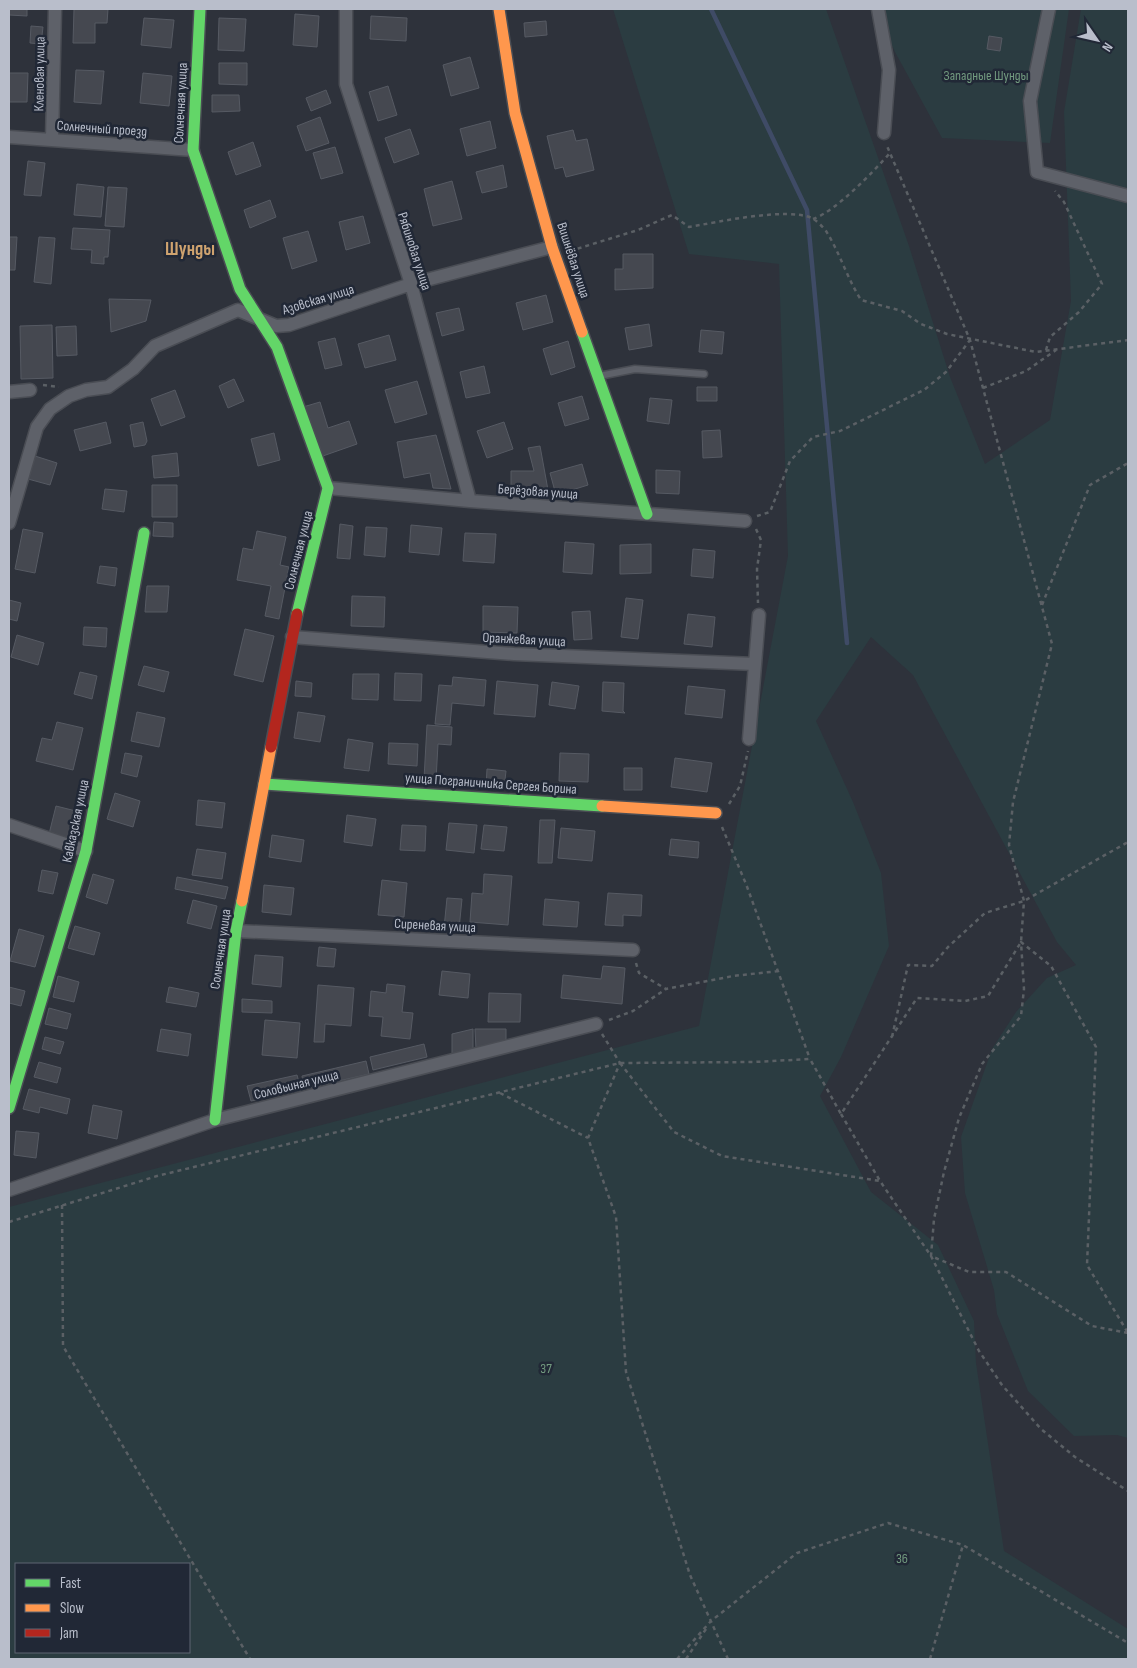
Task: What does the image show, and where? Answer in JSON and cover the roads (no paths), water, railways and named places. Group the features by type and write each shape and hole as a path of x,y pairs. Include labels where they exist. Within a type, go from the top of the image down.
{"street":[{"name":"Кленовая улица","path":"52,140 55,9"},
{"name":"Солнечная улица","path":"200,9 193,150 240,289 277,347 328,488 292,637 236,931 215,1120"},
{"name":"Рябиновая улица","path":"346,9 346,84 411,284 470,501"},
{"name":"Вишнёвая улица","path":"499,9 515,113 553,251 647,514"},
{"path":"878,9 889,70 884,133"},
{"path":"1049,9 1030,101 1037,172 1128,196"},
{"name":"Солнечный проезд","path":"9,136 193,150"},
{"name":"Азовская улица","path":"9,523 37,427 50,409 60,400 86,390 108,387 134,369 155,346 238,310 276,326 289,326 411,284 553,251"},
{"path":"9,392 30,390"},
{"name":"Берёзовая улица","path":"328,488 470,501 745,521"},
{"name":"Кавказская улица","path":"9,1108 86,851 144,533"},
{"path":"749,739 759,615"},
{"name":"Оранжевая улица","path":"292,637 514,654 755,664"},
{"name":"улица Пограничника Сергея Борина","path":"264,784 716,813"},
{"path":"9,825 86,851"},
{"name":"Сиреневая улица","path":"236,931 633,950"},
{"name":"Соловьиная улица","path":"9,1190 215,1120 596,1024"}],"lane":[{"path":"598,376 635,370 704,374"}],"waterway":[{"path":"711,9 807,210 847,643"}],"district":[{"name":"Шунды","path":"190,248"}],"park label":[{"name":"Западные Шунды","path":"986,75"},
{"name":"37","path":"546,1368"},
{"name":"36","path":"902,1558"}]}
